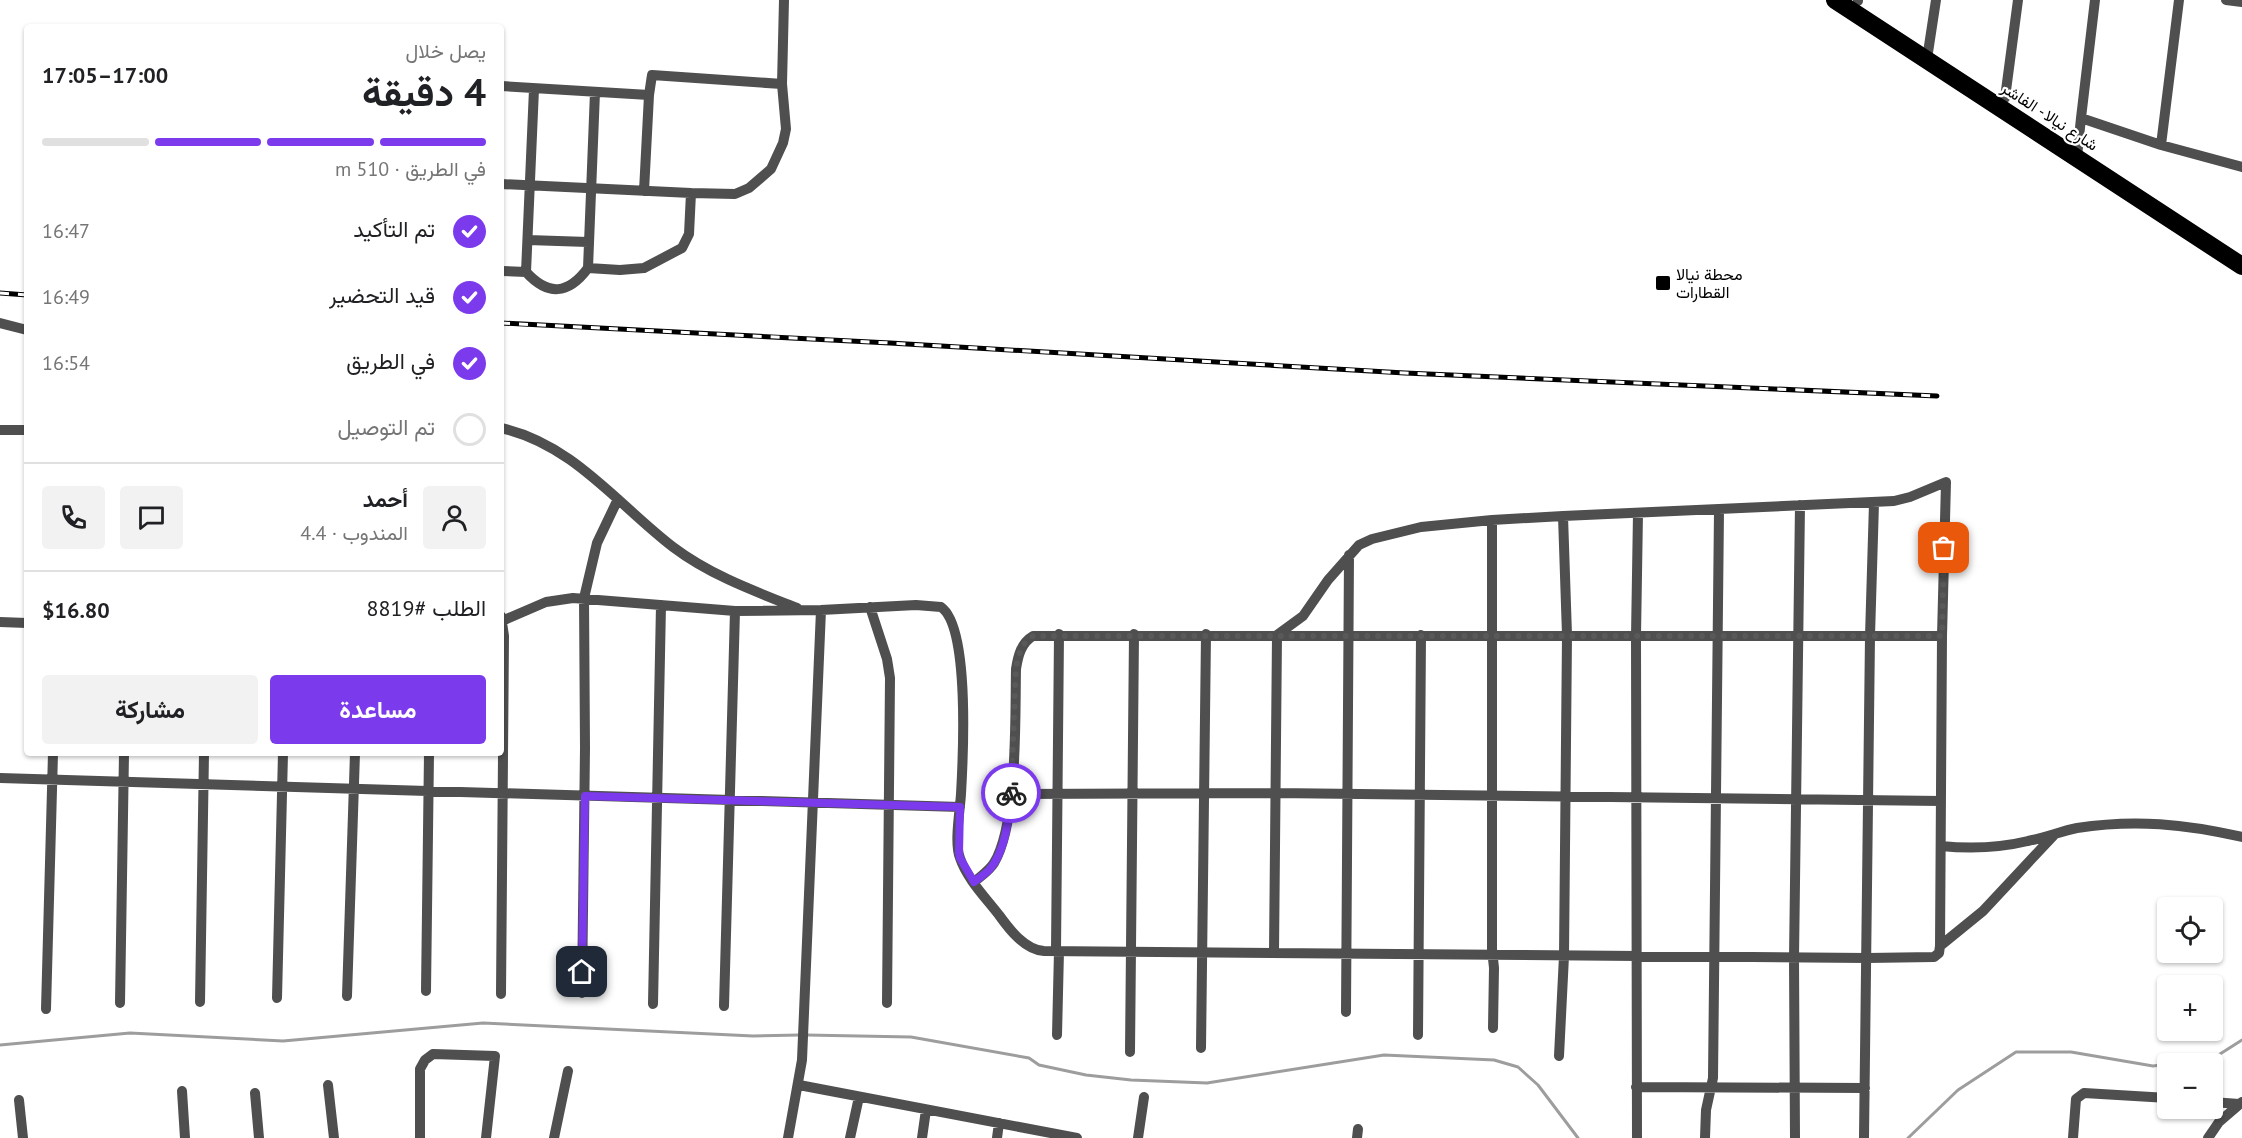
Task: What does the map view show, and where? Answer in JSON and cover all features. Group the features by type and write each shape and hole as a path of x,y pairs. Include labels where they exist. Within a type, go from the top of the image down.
{"highway":[{"name":"شارع نيالا - الفاشر","path":"1835,0 2006,98 2020,114"},
{"name":"شارع نيالا - الفاشر","path":"1858,0 1928,53 2219,245 2242,266"},
{"name":"شارع نيالا - الفاشر","path":"2219,245 2242,253"}],"street":[{"path":"504,184 735,194 749,188 771,169 783,143 786,129 782,84 784,0"},
{"path":"1928,53 1936,0"},
{"path":"2006,98 2018,0"},
{"path":"2078,152 2095,0"},
{"path":"2161,145 2179,0"},
{"path":"2226,0 2242,2"},
{"path":"644,191 652,75 782,84"},
{"path":"504,86 649,95"},
{"path":"534,89 526,272 538,285 552,289 560,289 578,282 588,268 595,92"},
{"path":"2081,118 2161,145 2242,167"},
{"path":"588,268 620,270 644,268 682,248 689,234 691,193"},
{"path":"528,240 588,242"},
{"path":"504,272 526,272"},
{"path":"0,323 24,329"},
{"path":"0,430 24,430"},
{"path":"504,430 544,444 580,466 674,548 746,588 802,610"},
{"path":"504,618 546,603 573,598 735,611 935,605 945,609 959,646 961,680 960,858 974,882 1002,919 1025,944 1036,951 1794,958 1936,957 1939,953 1946,482 1910,497 1874,503 1563,516 1421,527 1372,539 1359,545 1328,580 1303,616 1277,635"},
{"path":"582,993 585,796 584,598 597,543 618,499"},
{"path":"1864,1138 1870,636 1874,503"},
{"path":"1795,1138 1794,958 1800,505"},
{"path":"1705,1138 1706,1110 1712,1087 1715,957 1719,510"},
{"path":"1637,1138 1636,636 1638,513"},
{"path":"1559,1056 1564,956 1567,635 1563,516"},
{"path":"1492,520 1492,1028"},
{"path":"1346,1012 1349,555"},
{"path":"653,1004 661,605"},
{"path":"870,607 888,659 890,678 887,1003"},
{"path":"788,1138 799,1085 804,1028 821,610"},
{"path":"724,1006 735,611"},
{"path":"0,622 24,623"},
{"path":"974,882 989,870 999,854 1009,814 1018,660 1021,650 1031,637 1059,634 1942,636"},
{"path":"1057,1035 1059,634"},
{"path":"1130,1052 1129,952 1134,634"},
{"path":"1201,1048 1206,634"},
{"path":"1274,953 1277,635"},
{"path":"1418,1035 1421,796 1420,635"},
{"path":"46,1009 53,756"},
{"path":"120,1003 124,756"},
{"path":"200,1002 204,756"},
{"path":"277,998 283,756"},
{"path":"346,996 355,756"},
{"path":"426,991 429,756"},
{"path":"501,994 504,756"},
{"path":"0,778 960,807"},
{"path":"1011,794 1205,793 1941,801"},
{"path":"1941,846 1980,848 2027,842 2079,828 2148,822 2198,827 2242,837"},
{"path":"1940,946 1983,911 2056,833"},
{"path":"420,1138 420,1069 424,1060 432,1054 495,1056 486,1138"},
{"path":"554,1138 568,1071"},
{"path":"799,1085 1071,1138"},
{"path":"328,1086 334,1138"},
{"path":"1636,1087 1865,1088"},
{"path":"182,1091 186,1138"},
{"path":"255,1093 260,1138"},
{"path":"2073,1138 2076,1100 2084,1093 2157,1097"},
{"path":"850,1138 859,1097"},
{"path":"1138,1138 1144,1097"},
{"path":"20,1100 23,1138"},
{"path":"2223,1102 2240,1103"},
{"path":"2208,1138 2219,1122 2240,1103"},
{"path":"922,1138 926,1110"},
{"path":"997,1138 999,1123"}],"waterway":[{"path":"0,1045 130,1033 283,1041 483,1023 753,1036 800,1035"},
{"path":"806,1035 911,1037 1029,1058 1039,1065 1086,1075 1131,1080 1207,1083 1384,1055 1494,1060 1518,1067 1538,1085 1578,1138"},
{"path":"2222,1053 2242,1040"},
{"path":"1908,1138 1958,1090 2016,1052 2071,1052 2157,1065"}],"railway":[{"path":"0,293 24,295"},
{"path":"504,323 1405,373 1937,396"}],"way so far":[{"path":"1011,793 1016,669 1021,650 1026,641 1033,636 1078,634 1942,636 1944,548"}],"place":[{"name":"محطة نيالا القطارات","path":"1663,283"}],"route":[{"path":"582,972 585,796 960,807 959,853 974,882 989,870 999,854 1009,814 1011,793"}]}
